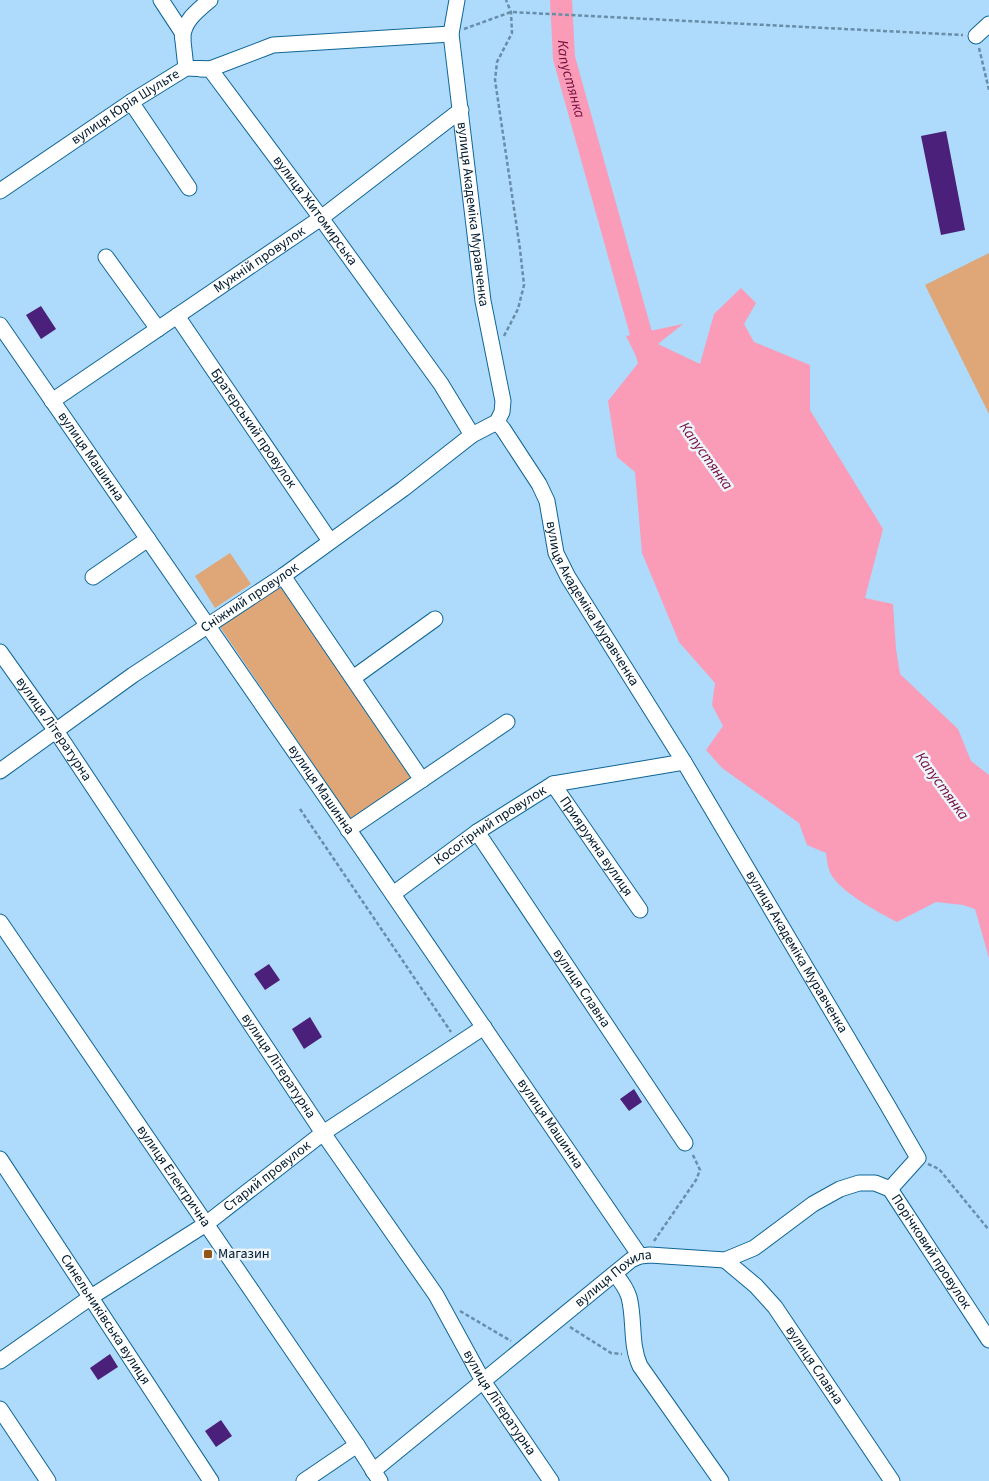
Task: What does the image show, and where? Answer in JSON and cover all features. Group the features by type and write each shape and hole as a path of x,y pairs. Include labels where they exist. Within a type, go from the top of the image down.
{"street":[{"path":"161,0 182,32 192,14 210,0"},
{"name":"вулиця Академіка Муравченка","path":"457,0 451,34 483,301 503,401 502,412 496,422 503,429 539,484 547,501 556,553 568,576 684,762 916,1155"},
{"path":"976,36 989,24"},
{"name":"вулиця Юрія Шульте","path":"0,191 131,102 186,68 182,32"},
{"path":"186,68 210,69 273,44 451,34"},
{"name":"вулиця Житомирська","path":"210,69 321,218 440,384 472,436"},
{"path":"131,102 189,188"},
{"name":"Мужній провулок","path":"52,401 321,218 461,110"},
{"path":"106,257 158,330"},
{"name":"Братерський провулок","path":"177,316 330,541"},
{"name":"вулиця Машинна","path":"0,326 208,625 640,1256"},
{"name":"Сніжний провулок","path":"0,771 133,675 283,576 403,489 472,436 496,422"},
{"path":"92,577 148,539"},
{"path":"283,576 422,780"},
{"path":"353,678 435,619"},
{"name":"вулиця Літературна","path":"0,652 56,731 324,1133 436,1295 483,1381 551,1481"},
{"path":"348,830 507,722"},
{"name":"Косогірний провулок","path":"393,894 477,832 553,784 684,762"},
{"name":"Прияружна вулиця","path":"553,784 640,910"},
{"name":"вулиця Славна","path":"477,832 685,1143"},
{"name":"вулиця Електрична","path":"0,922 357,1445 376,1476"},
{"name":"Старий провулок","path":"0,1361 91,1298 206,1224 324,1133 484,1027"},
{"path":"890,1189 916,1155"},
{"name":"Синельниківська вулиця","path":"0,1159 212,1481"},
{"name":"вулиця Похила","path":"376,1476 483,1381 631,1260 640,1256 724,1260 754,1248 813,1204 840,1189 859,1183 875,1183 890,1189"},
{"name":"Порічковий провулок","path":"890,1189 989,1340"},
{"name":"вулиця Славна","path":"724,1260 756,1286 775,1307 892,1481"},
{"path":"615,1274 623,1284 629,1297 636,1356 640,1366 720,1481"},
{"path":"0,1409 48,1481"},
{"path":"304,1481 357,1445"}],"path":[{"path":"494,356 518,309 524,284 495,80 496,62 512,33 510,12 506,0"},
{"path":"451,34 510,12 976,36 989,90"},
{"path":"300,809 458,1044"},
{"path":"640,1256 658,1238 696,1180 700,1170 697,1161 685,1143"},
{"path":"916,1155 939,1169 989,1230"},
{"path":"460,1310 524,1348"},
{"path":"558,1320 610,1353 636,1356"}],"shaded area":[{"path":"989,253 989,414 925,285"},
{"path":"230,553 251,584 215,608 195,576"},
{"path":"284,582 416,779 353,822 220,627"}],"water":[{"path":"741,288 756,303 744,324 754,342 810,365 810,410 883,529 865,598 893,604 900,674 958,729 971,761 989,775 989,958 975,909 963,905 936,902 897,922 871,908 837,883 830,871 826,853 807,845 799,823 722,768 706,750 723,726 712,705 715,683 679,642 642,553 635,472 617,457 608,401 639,362 626,336 683,324 658,344 700,364 714,314"}],"building":[{"path":"946,131 965,230 941,235 921,136"},
{"path":"41,306 56,329 41,339 26,315"},
{"path":"269,964 280,980 265,990 254,974"},
{"path":"310,1017 322,1037 304,1049 292,1029"},
{"path":"634,1089 642,1102 629,1111 620,1099"},
{"path":"110,1354 118,1367 98,1380 90,1368"},
{"path":"221,1420 232,1436 216,1447 205,1431"}],"waterway":[{"name":"Капустянка","path":"561,0 564,58 649,362"}],"place":[{"name":"Магазин","path":"208,1254"}]}
